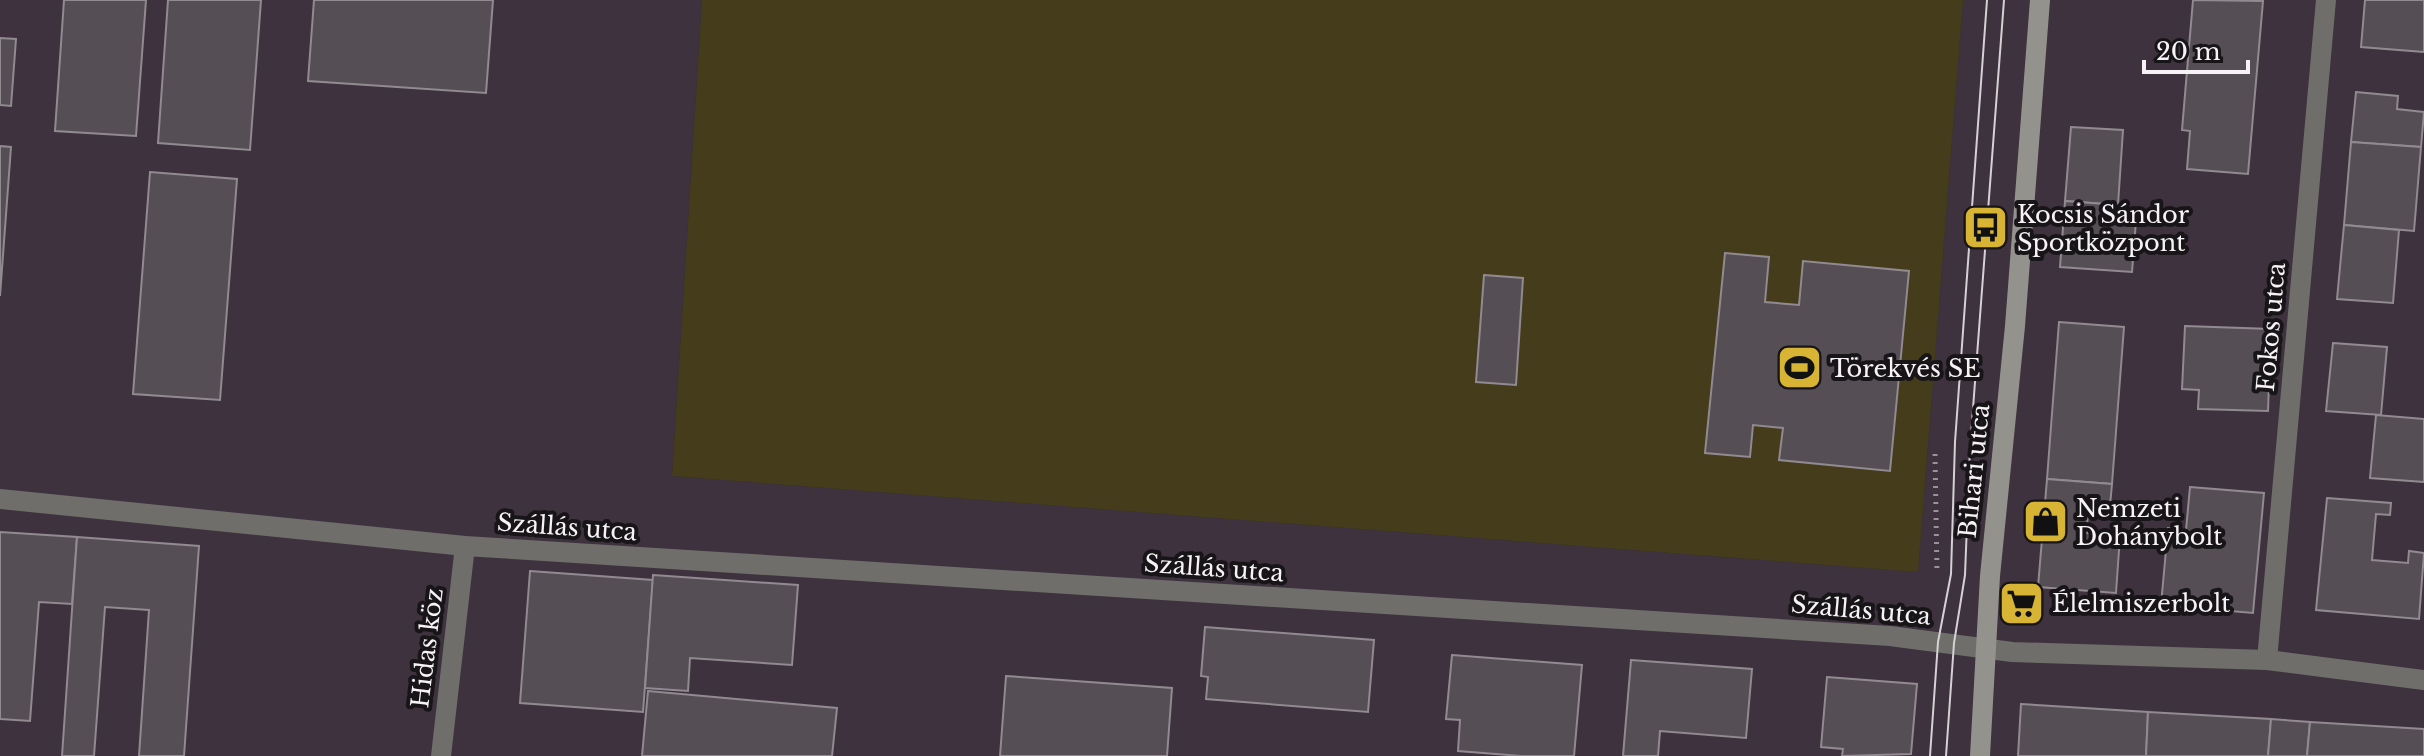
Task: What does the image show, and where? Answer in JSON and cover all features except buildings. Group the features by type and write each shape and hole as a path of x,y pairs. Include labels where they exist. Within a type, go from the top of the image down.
{"street":[{"name":"Bihari utca","path":"1980,756 1990,576 2015,326 2040,0"},
{"name":"Fokos utca","path":"2267,660 2326,0"},
{"name":"Szállás utca","path":"0,499 465,546 1890,636 1988,649 2267,660 2424,680"},
{"name":"Hidas köz","path":"441,756 465,546"}],"path":[{"path":"1935,454 1937,574"}],"shaded area":[{"path":"0,0 702,0 672,476 1918,572 1963,0 2424,0 2424,756 0,756"},
{"path":"702,0 1963,0 1918,572 672,476"}],"tram line":[{"path":"1930,756 1938,642 1951,574 1955,442 1987,0"},
{"path":"1946,756 1954,643 1965,575 1970,448 2004,0"}],"place":[{"name":"Kocsis Sándor Sportközpont","path":"1986,228"},
{"name":"Törekvés SE","path":"1799,368"},
{"name":"Nemzeti Dohánybolt","path":"2045,522"},
{"name":"Élelmiszerbolt","path":"2021,603"}]}
